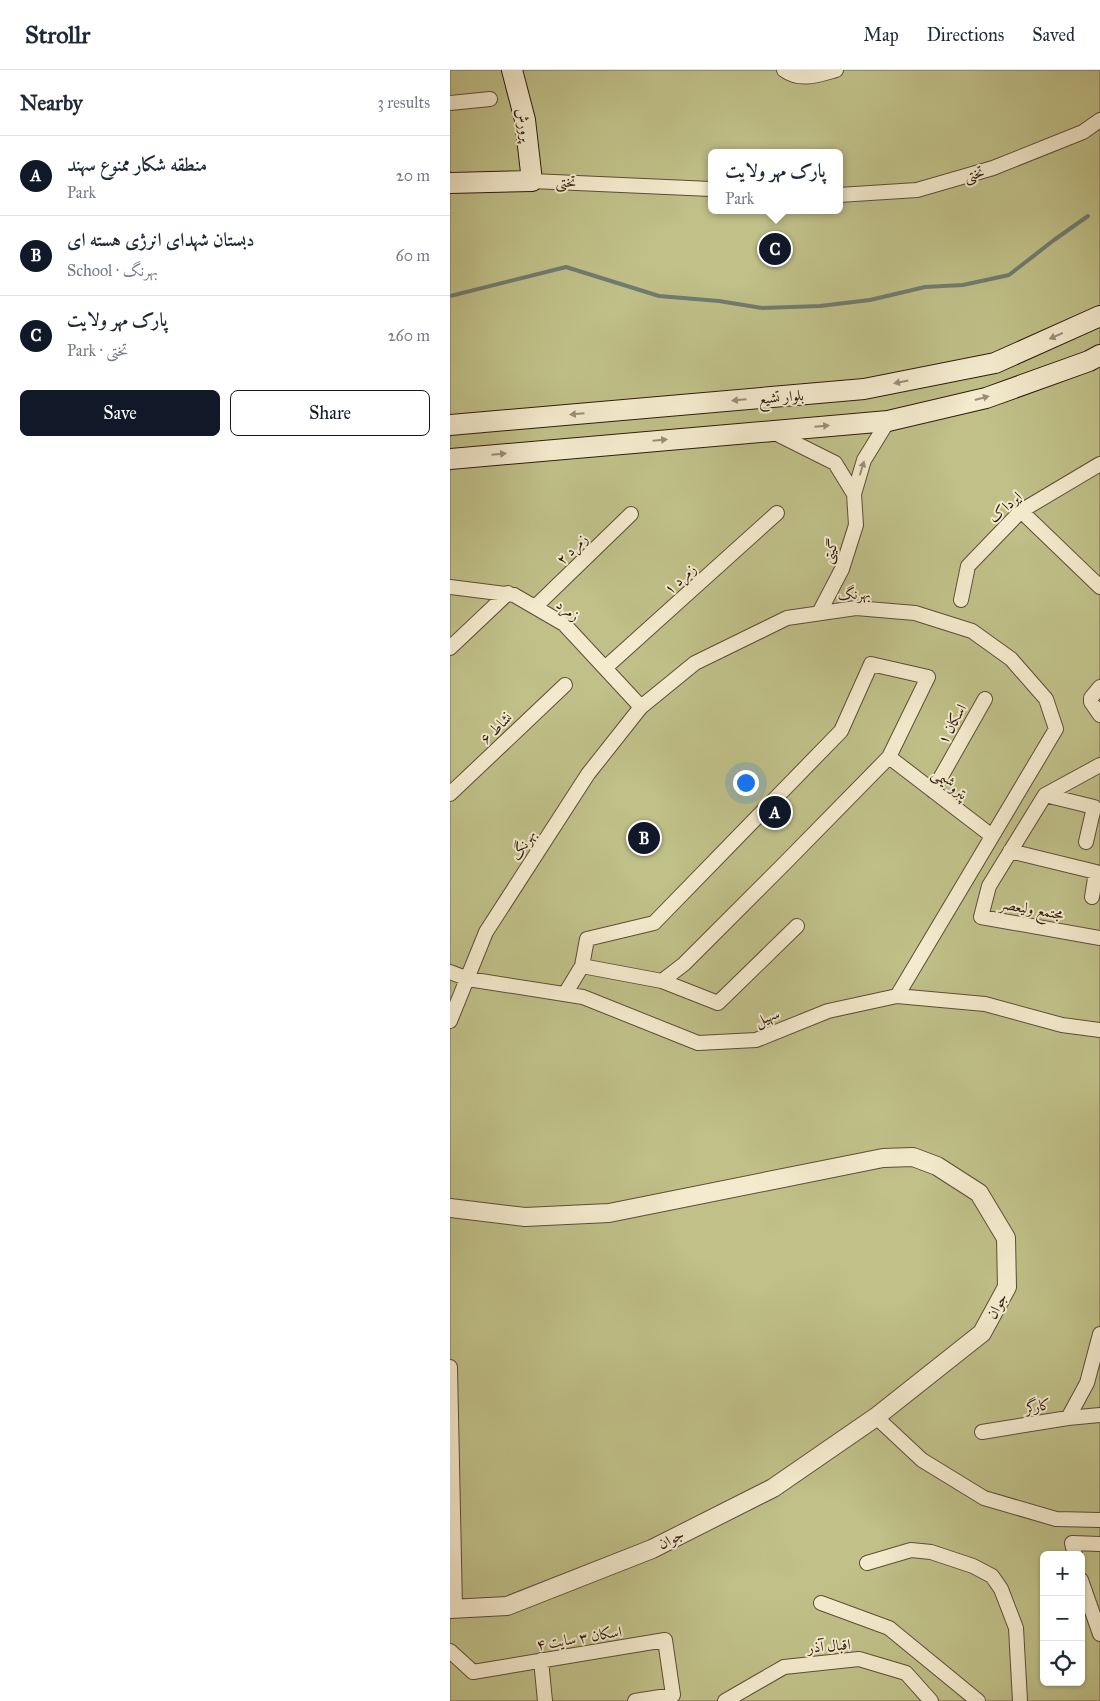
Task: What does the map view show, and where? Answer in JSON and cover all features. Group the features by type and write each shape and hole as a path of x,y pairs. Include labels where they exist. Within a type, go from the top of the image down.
{"main road":[{"name":"پرورش","path":"512,70 525,120 532,181"},
{"name":"تختی","path":"450,183 532,181"},
{"name":"بلوار تشیع","path":"450,425 864,390 995,363 1100,316"},
{"path":"450,458 888,420 986,398 1089,361 1100,355"}],"street":[{"path":"784,70 790,74 809,78 836,70"},
{"path":"450,103 490,99"},
{"name":"تختی","path":"843,195 917,190 1002,165 1083,132 1100,120"},
{"name":"تختی","path":"532,181 708,189"},
{"name":"گیتی","path":"820,613 842,569 856,525 854,494 864,460 888,420"},
{"name":"گیتی","path":"770,431 835,463 854,494"},
{"name":"ایرداک","path":"961,600 968,566 1022,511 1100,464"},
{"path":"1022,511 1100,587"},
{"name":"زمرد ۱","path":"605,668 777,513"},
{"name":"زمرد ۲","path":"535,607 631,514"},
{"name":"زمرد","path":"450,587 508,593 564,624 641,707"},
{"path":"450,648 508,593"},
{"name":"بهرنگ","path":"450,1021 486,932 588,774 641,707 695,663 787,618 856,608 915,613 972,631 1010,659 1046,699 1056,729 897,996"},
{"path":"565,994 582,966 587,939 654,923 841,731 871,664 928,677 889,757 690,957 662,981"},
{"name":"نشاط ۶","path":"450,794 565,685"},
{"path":"1100,686 1091,698 1091,702 1100,715"},
{"name":"اسکان ۱","path":"934,791 985,699"},
{"name":"پتروشیمی","path":"889,757 992,836"},
{"path":"1047,794 1100,765"},
{"path":"1047,794 1094,807 1086,842"},
{"name":"مجتمع ولیعصر","path":"1047,794 989,886 981,917 1100,938"},
{"path":"1010,851 1096,872 1092,897"},
{"path":"582,966 662,981 718,1003 797,926"},
{"name":"سهیل","path":"450,972 468,978 583,997 698,1043 756,1040 828,1011 897,996 985,1004 1062,1025 1100,1030"},
{"name":"جوان","path":"450,1208 525,1217 609,1213 883,1158 913,1156 937,1166 979,1193 1006,1238 1008,1287 982,1333 876,1417 772,1488 652,1549 507,1606 452,1609"},
{"path":"1068,1418 1087,1383 1100,1334"},
{"path":"450,1367 452,1609"},
{"name":"کارگر","path":"982,1432 1068,1418 1100,1415"},
{"path":"876,1417 922,1460 984,1498 1056,1519 1100,1520"},
{"path":"1074,1551 1072,1543 1100,1544"},
{"path":"866,1564 910,1550 931,1552 974,1566 992,1576 1001,1588 1016,1628 1020,1701"},
{"path":"1085,1591 1100,1634"},
{"path":"821,1603 889,1628 978,1701"},
{"name":"اسکان ۳ سایت ۴","path":"450,1651 473,1672 665,1640 672,1695 635,1701"},
{"name":"اقبال آذر","path":"725,1701 784,1666 859,1659 906,1673 931,1701"},
{"path":"541,1660 545,1701"}],"green space":[{"path":"450,70 1100,70 1100,1701 450,1701"}],"waterway":[{"path":"450,296 566,267 659,296 719,301 762,308 820,306 870,300 925,287 963,285 1009,275 1088,216"}],"place":[{"name":"پارک مهر ولایت","path":"775,249"},
{"name":"منطقه شکار ممنوع سهند","path":"775,812"},
{"name":"دبستان شهدای انرژی هسته ای","path":"644,838"}]}
